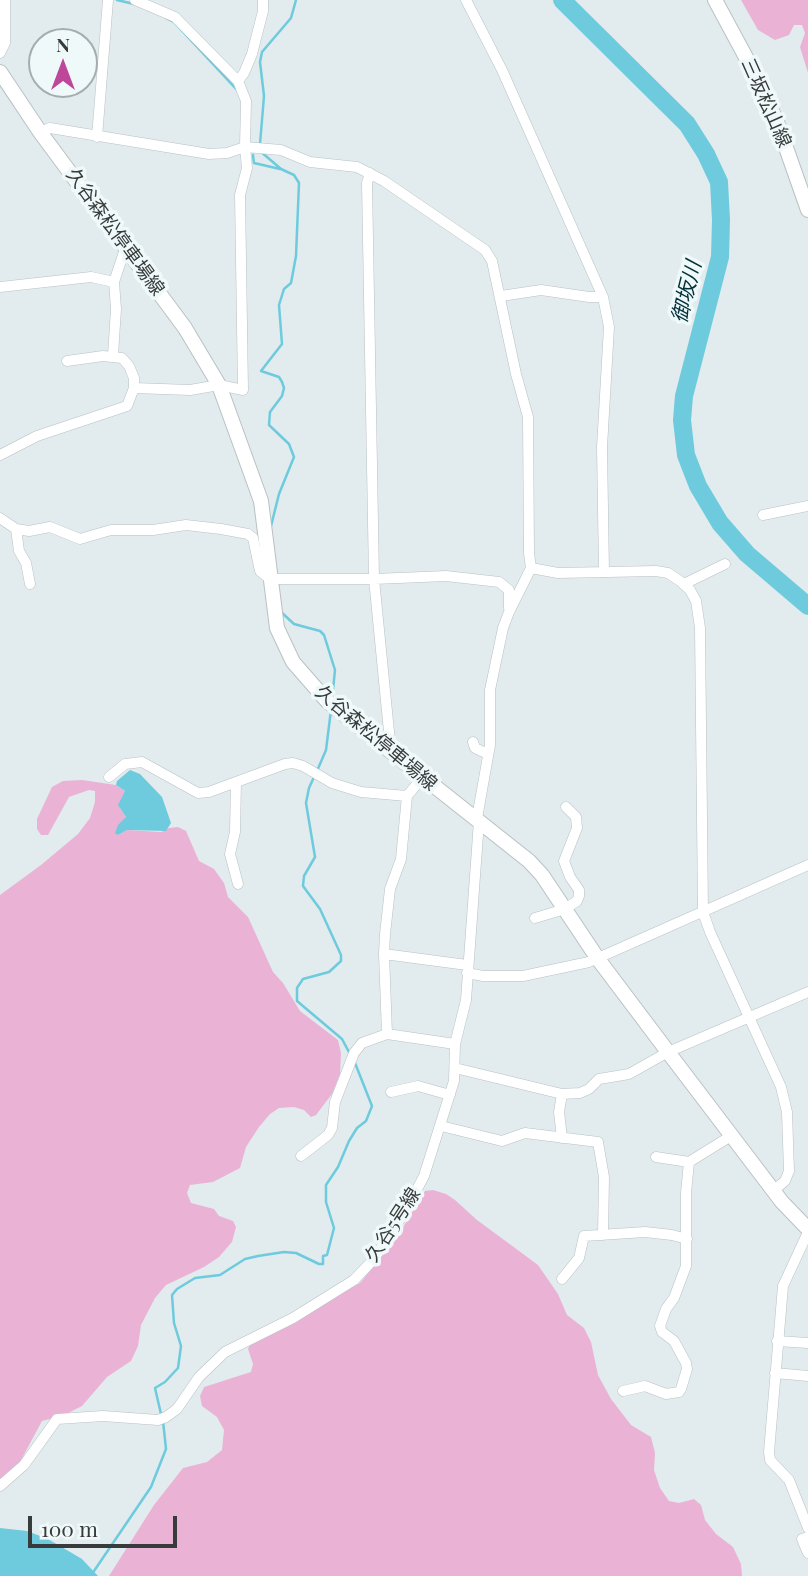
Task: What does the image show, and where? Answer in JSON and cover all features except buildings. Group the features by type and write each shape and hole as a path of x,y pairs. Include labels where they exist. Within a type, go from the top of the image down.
{"main road":[{"name":"三坂松山線","path":"715,0 756,76 777,122 808,209"},
{"name":"久谷森松停車場線","path":"0,72 40,132 185,328 219,385 261,501 276,628 292,662 327,701 529,861 552,888 598,959 668,1052 808,1230"}],"street":[{"path":"0,53 5,43 5,0"},
{"path":"97,137 108,0"},
{"path":"134,387 190,390 219,385 243,390 240,195 247,169 246,101 238,81 175,17 135,0"},
{"path":"238,81 244,74 252,54 263,0"},
{"path":"466,0 502,70 603,297 609,327 602,447 604,572"},
{"path":"40,132 50,128 209,154 227,153 245,147 281,150 310,163 358,167 481,246 492,261 516,374 528,416 531,568 558,573 656,570 668,573 684,584 696,601 700,628 704,912 710,932 781,1087 787,1112 789,1171 785,1181 774,1190"},
{"path":"370,173 367,183 374,579 391,753"},
{"path":"113,355 116,309 114,282 126,246"},
{"path":"0,287 91,277 114,282"},
{"path":"501,296 541,290 603,297"},
{"path":"0,455 37,436 127,406 134,387 134,378 122,358 113,355 67,361"},
{"path":"763,515 808,506"},
{"path":"0,518 16,529 29,531 50,527 80,539 111,530 153,530 186,525 248,534 253,538 260,571 270,579 446,576 499,582 509,590 509,612"},
{"path":"16,529 19,551 26,563 30,584"},
{"path":"684,584 724,564"},
{"name":"久谷5号線","path":"0,1486 24,1465 57,1419 103,1416 162,1419 177,1409 199,1377 225,1352 324,1300 354,1280 373,1260 406,1210 424,1175 450,1095 455,1068 455,1044 466,1000 479,821 477,818 488,754 490,690 509,612 531,568"},
{"path":"473,742 475,748 488,754"},
{"path":"109,777 125,764 142,762 198,793 209,792 293,763 332,783 361,792 407,796"},
{"path":"387,1034 383,954 390,889 401,859 407,796 422,778"},
{"path":"236,782 235,832 230,854 238,884"},
{"path":"535,918 565,909 578,901 579,890 569,877 564,861 577,828 576,817 566,807"},
{"path":"383,954 467,969 483,975 550,972 598,959 808,865"},
{"path":"455,1068 562,1094 580,1093 599,1080 629,1074 668,1052 808,992"},
{"path":"301,1156 328,1135 332,1128 335,1102 352,1057 362,1043 387,1034 455,1044"},
{"path":"391,1092 418,1086 450,1095"},
{"path":"562,1094 559,1112 562,1138"},
{"path":"441,1126 502,1141 525,1133 598,1142 604,1177 603,1234"},
{"path":"656,1157 688,1162 732,1136"},
{"path":"623,1391 645,1386 666,1394 679,1392 681,1389 686,1363 674,1341 662,1332 660,1326 681,1283 687,1258 688,1162"},
{"path":"808,1230 783,1286 770,1460 789,1480 808,1528"},
{"path":"562,1279 579,1258 584,1236 645,1232 672,1234 687,1239"},
{"path":"777,1341 808,1343"},
{"path":"775,1374 808,1376"},
{"path":"808,1537 802,1539 808,1553"}],"shaded area":[{"path":"741,0 808,0 808,73 800,47 805,33 802,25 794,25 789,35 775,40 758,30"},
{"path":"82,780 116,785 125,791 120,808 126,817 118,835 127,830 161,832 178,827 186,831 199,861 214,869 224,883 228,897 248,917 273,972 300,1011 338,1040 341,1053 340,1074 332,1094 316,1115 311,1117 304,1110 294,1107 279,1108 259,1127 246,1147 240,1168 213,1182 190,1185 187,1193 191,1203 214,1209 219,1216 233,1221 236,1227 232,1242 219,1257 204,1267 166,1285 155,1298 141,1325 138,1346 131,1361 107,1377 82,1406 62,1416 42,1421 20,1462 0,1480 0,895 78,834 90,818 95,791 89,790 69,797 48,835 41,835 37,829 37,819 52,787 63,781"},
{"path":"433,1190 455,1200 477,1220 538,1265 558,1294 567,1315 584,1328 591,1342 598,1375 611,1399 631,1425 651,1437 655,1453 654,1470 660,1488 669,1501 679,1503 694,1499 701,1505 705,1520 716,1534 733,1547 741,1564 742,1576 109,1576 154,1505 183,1468 207,1462 222,1450 224,1430 217,1417 202,1406 200,1396 204,1387 251,1372 253,1364 248,1349 252,1341 360,1283 396,1239 425,1191"}],"water":[{"path":"130,770 140,774 162,797 171,823 166,831 127,830 118,835 115,833 126,817 118,805 125,791 116,785"},
{"path":"0,1528 27,1531 48,1539 82,1559 98,1576 0,1576"}],"waterway":[{"path":"117,0 134,4"},
{"path":"260,144 264,96 260,62 262,52 291,18 296,0"},
{"name":"御坂川","path":"562,0 687,124 706,154 719,182 720,257 684,396 682,420 686,455 698,486 720,523 747,554 808,606"},
{"path":"166,18 174,22 237,90"},
{"path":"260,151 281,169 294,175 299,183 296,256 291,283 284,289 279,305 282,344 261,371 279,377 282,382 282,396 270,412 269,425 289,444 294,457 279,494 271,526"},
{"path":"253,155 254,163 280,169"},
{"path":"280,611 294,624 320,631 324,635 335,670 332,700"},
{"path":"317,771 326,750 331,710"},
{"path":"314,777 306,803 315,857 304,876 303,886 320,909 341,955 341,961 329,972 303,979 297,988 297,1001 342,1039 350,1054"},
{"path":"161,1414 155,1388 178,1368 181,1346 174,1323 172,1295 177,1289 195,1278 220,1275 245,1259 258,1256 296,1253 323,1264 323,1256 327,1255 334,1228 326,1202 326,1185 357,1128 366,1121 372,1106 355,1063"},
{"path":"94,1571 151,1487 166,1449 163,1421"}]}
